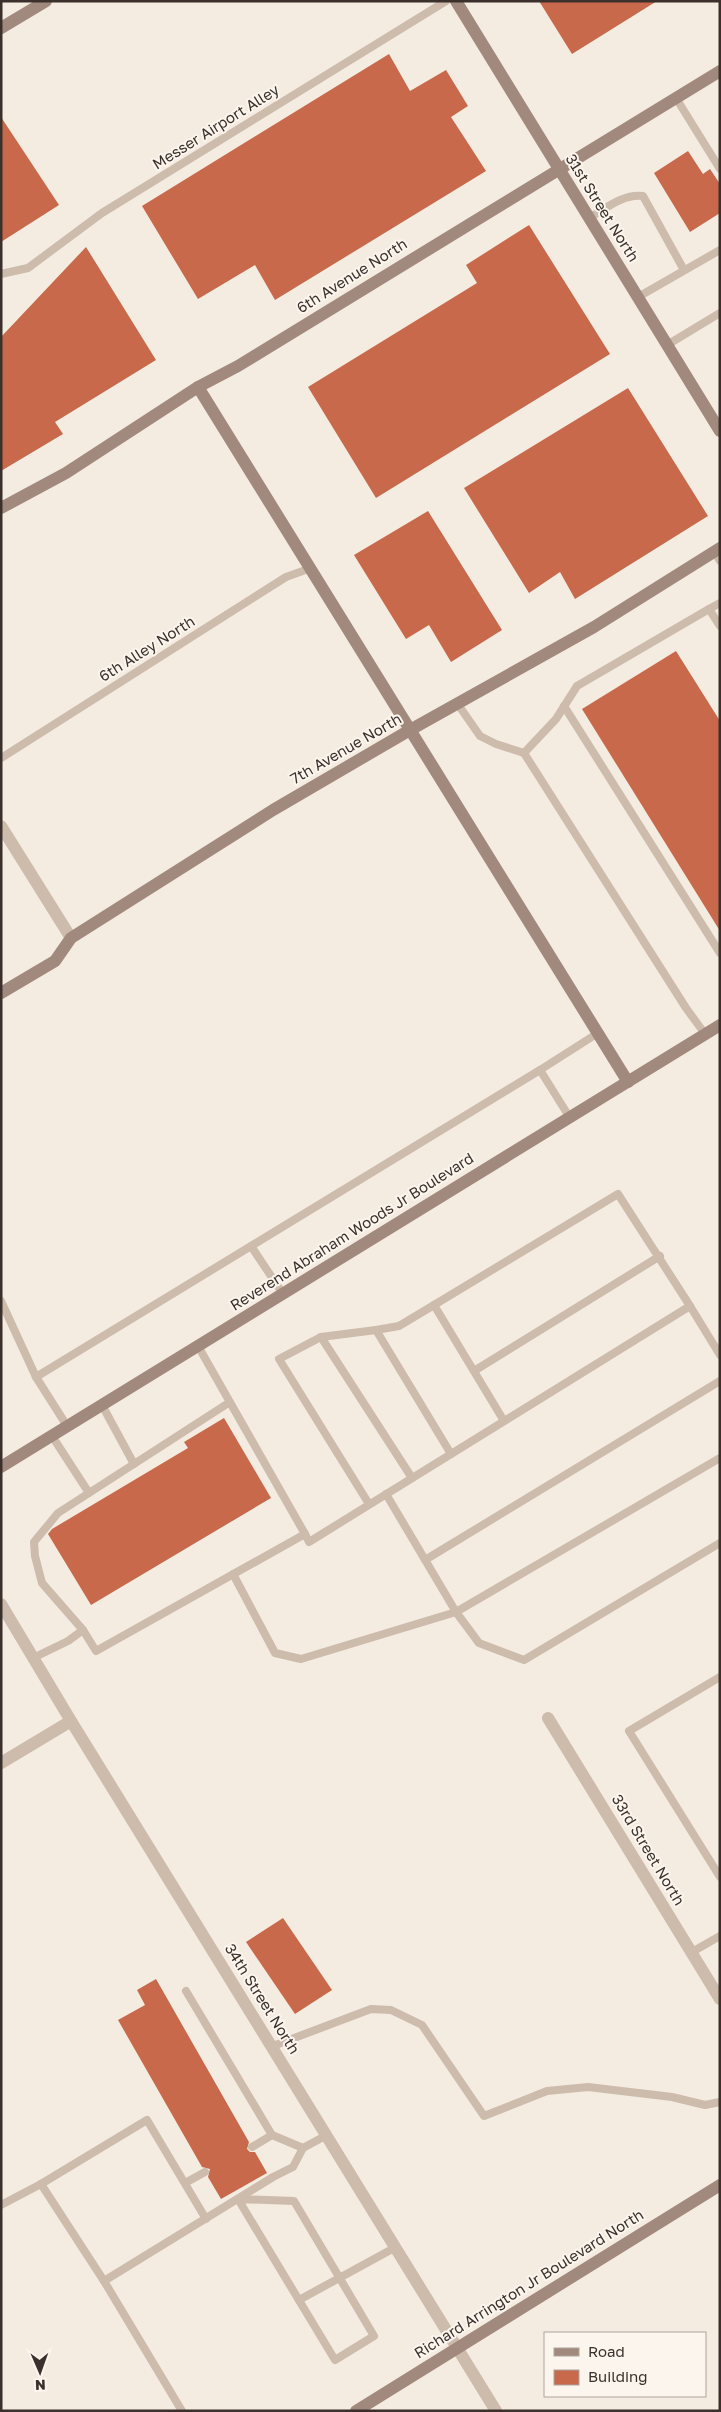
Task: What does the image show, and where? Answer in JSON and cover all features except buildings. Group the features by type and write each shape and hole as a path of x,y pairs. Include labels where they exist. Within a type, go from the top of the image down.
{"street":[{"path":"1,28 46,1"},
{"name":"31st Street North","path":"456,1 720,431"},
{"name":"6th Avenue North","path":"1,508 66,473 198,387 238,366 720,71"},
{"path":"198,387 628,1082"},
{"name":"7th Avenue North","path":"1,993 55,961 71,938 273,810 718,554"},
{"path":"1,826 71,938"},
{"name":"Reverend Abraham Woods Jr Boulevard","path":"1,1467 720,1025"},
{"name":"34th Street North","path":"1,1604 71,1721 273,2046 496,2411"},
{"name":"33rd Street North","path":"548,1718 720,1999"},
{"path":"1,1763 71,1721"},
{"name":"Richard Arrington Jr Boulevard North","path":"356,2411 720,2185"}],"lane":[{"name":"Messer Airport Alley","path":"1,274 28,268 102,214 446,1"},
{"path":"676,98 720,169"},
{"path":"589,218 623,198 636,195 643,196 684,270"},
{"path":"638,297 720,250"},
{"path":"667,345 720,312"},
{"name":"6th Alley North","path":"1,758 286,577 310,568"},
{"path":"524,753 556,719 577,686 720,603"},
{"path":"709,609 720,626"},
{"path":"457,703 480,736 496,744 524,753 681,1000 705,1034"},
{"path":"564,706 720,953"},
{"path":"36,1377 598,1033"},
{"path":"540,1070 570,1118"},
{"path":"369,1504 279,1359 321,1337 399,1326 618,1194 660,1256 720,1354"},
{"path":"251,1246 283,1294"},
{"path":"474,1371 660,1256"},
{"path":"1,1301 36,1377 67,1426"},
{"path":"434,1305 504,1421"},
{"path":"198,1346 309,1542 690,1306"},
{"path":"376,1330 451,1454"},
{"path":"321,1337 412,1478"},
{"path":"425,1560 720,1381"},
{"path":"230,1402 58,1513 34,1542 35,1556 42,1582 83,1630 96,1651 305,1534"},
{"path":"102,1405 134,1464"},
{"path":"52,1436 89,1493"},
{"path":"233,1574 275,1653 301,1659 456,1612 720,1458"},
{"path":"386,1494 456,1612 479,1643 524,1660 720,1543"},
{"path":"33,1658 68,1641 83,1630"},
{"path":"720,1676 629,1730 720,1877"},
{"path":"692,1952 720,1936"},
{"path":"186,1991 272,2135 303,2148"},
{"path":"273,2046 371,2009 391,2010 422,2025 484,2116 547,2091 588,2087 672,2097 705,2105 720,2102"},
{"path":"1,2205 41,2184 147,2120 206,2218"},
{"path":"252,2147 272,2135"},
{"path":"104,2281 293,2167 303,2148 327,2135"},
{"path":"185,2183 205,2172"},
{"path":"41,2184 104,2281 182,2411"},
{"path":"238,2199 294,2201 374,2336 335,2360 238,2199"},
{"path":"299,2300 396,2247"}]}
